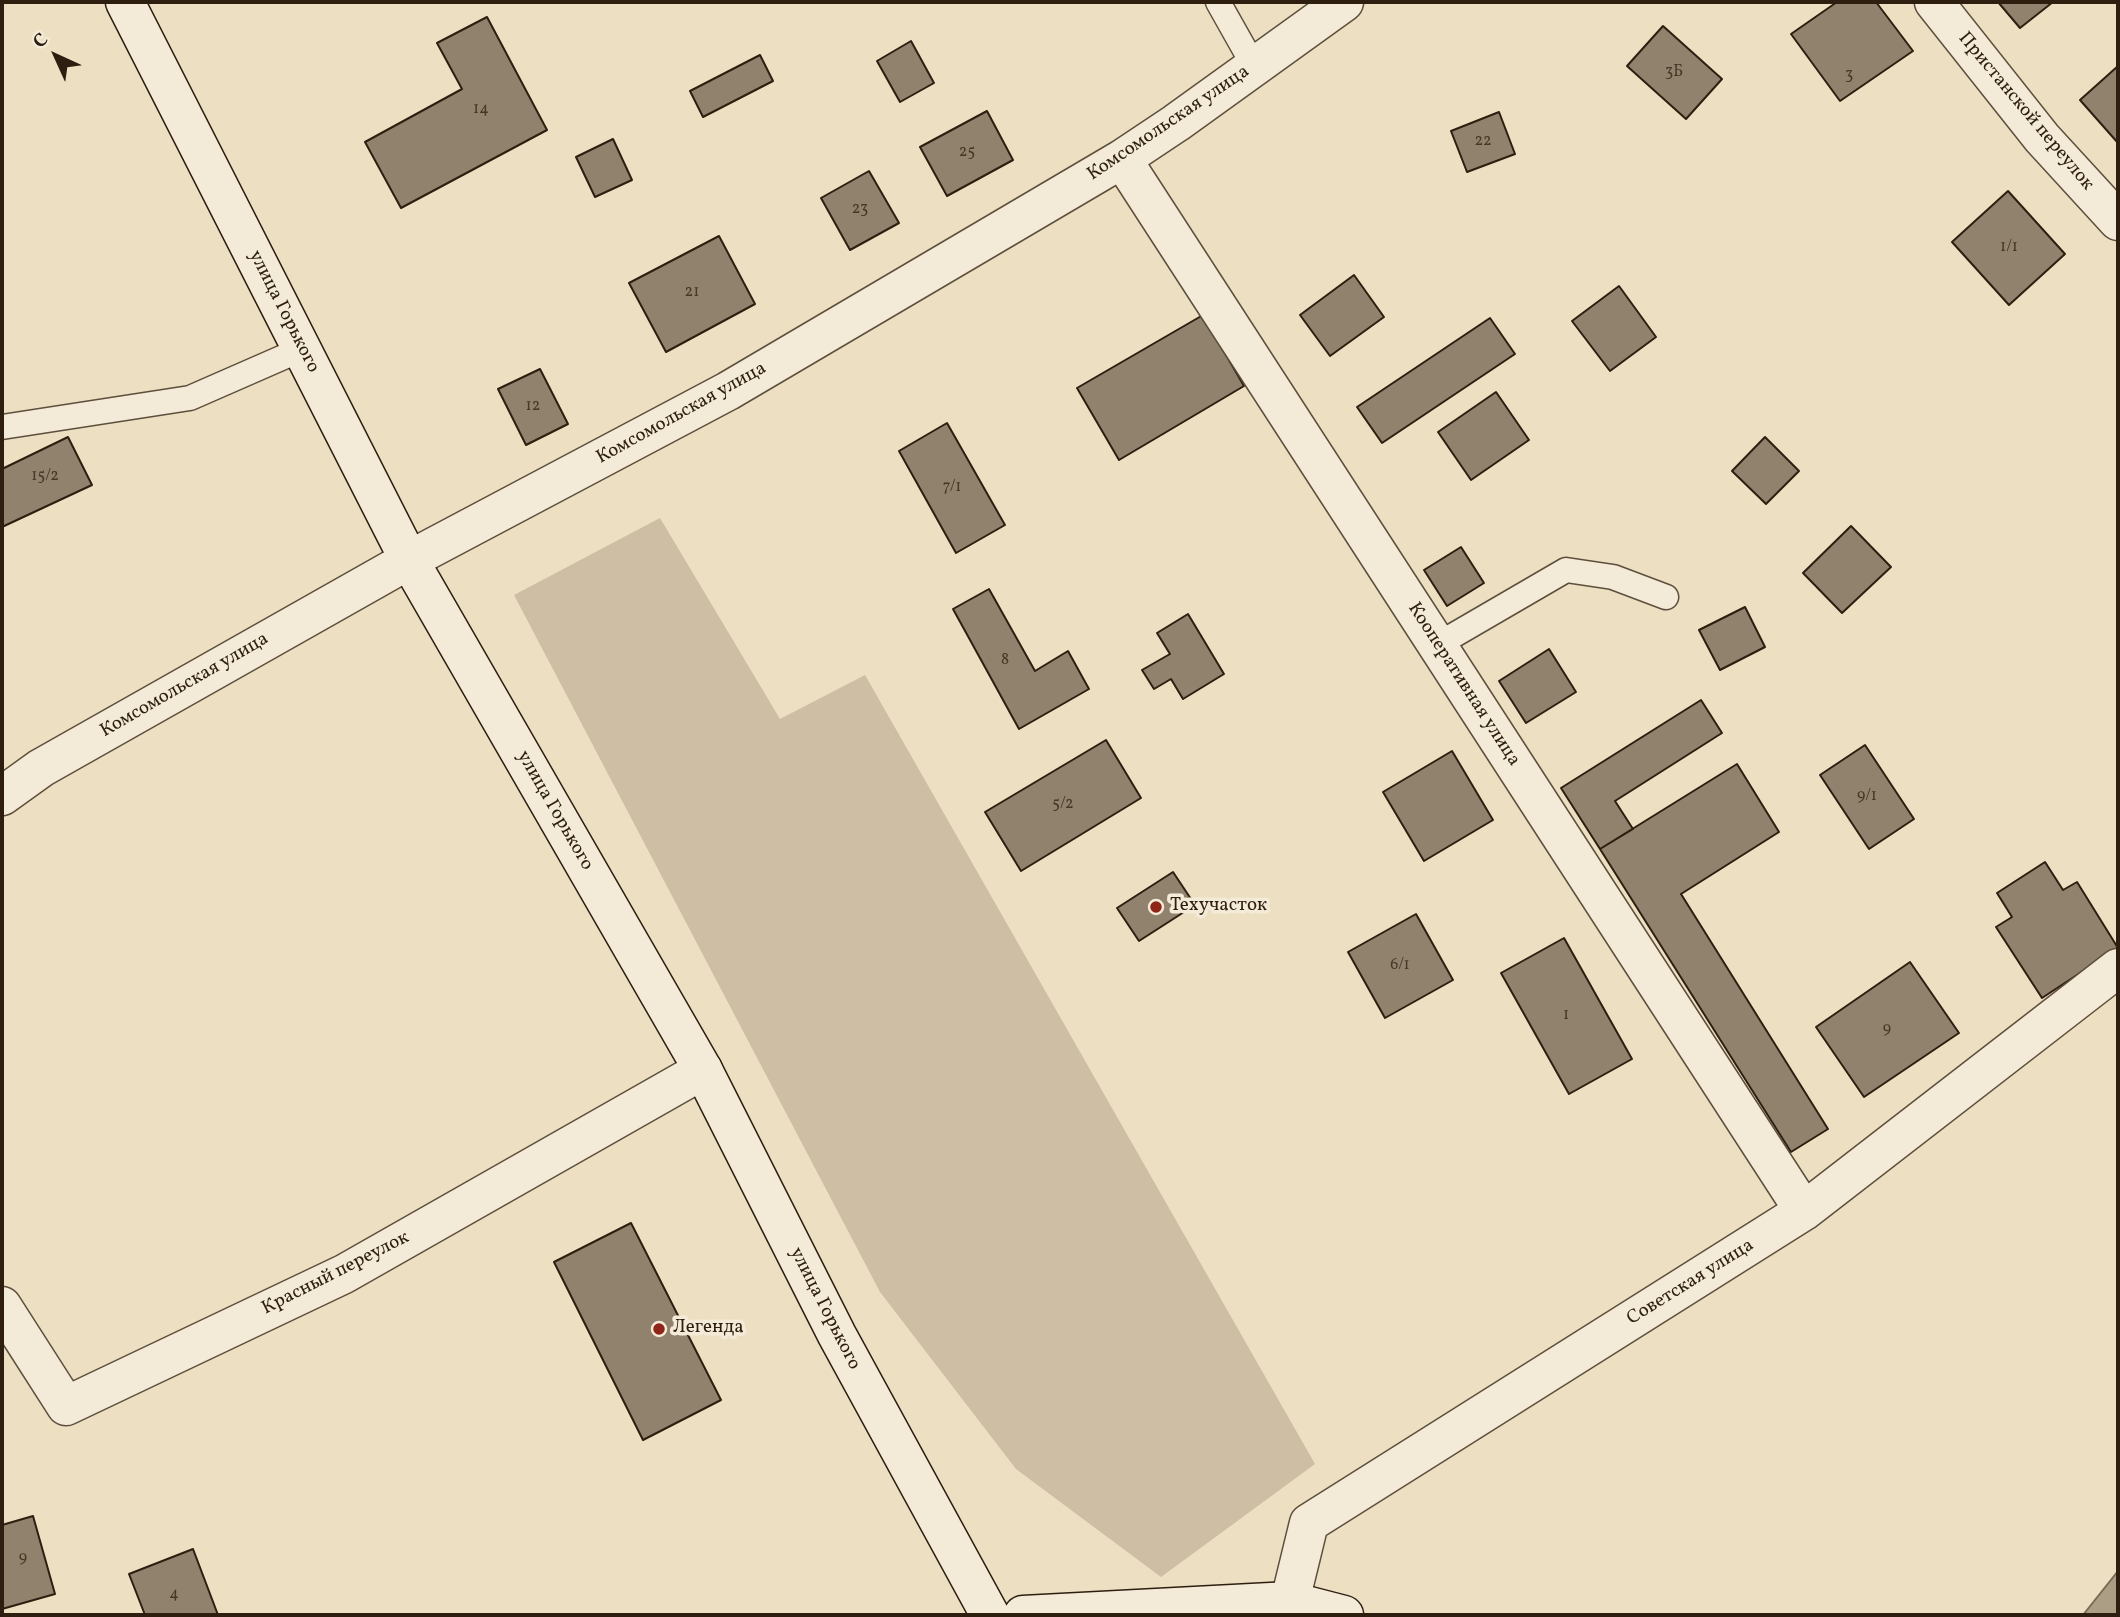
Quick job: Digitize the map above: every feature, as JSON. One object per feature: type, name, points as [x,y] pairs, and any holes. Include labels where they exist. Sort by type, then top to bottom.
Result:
[{"type":"street","name":"улица Горького","points":[[125,2],[409,560],[703,1070],[837,1335],[990,1615]]},
{"type":"street","name":"Комсомольская улица","points":[[2,796],[41,768],[409,560],[728,391],[1122,159],[1344,2]]},
{"type":"street","name":"Пристанской переулок","points":[[1934,2],[2042,138],[2118,221]]},
{"type":"street","name":"Кооперативная улица","points":[[1122,159],[1804,1211]]},
{"type":"street","name":"Советская улица","points":[[1284,1608],[1309,1524],[1804,1211],[2118,968]]},
{"type":"street","name":"Красный переулок","points":[[2,1306],[66,1406],[344,1274],[703,1070]]},
{"type":"street","points":[[1023,1615],[1284,1608],[1344,1615]]},
{"type":"lane","points":[[1218,2],[1254,66]]},
{"type":"lane","points":[[2,426],[190,398],[302,349]]},
{"type":"lane","points":[[1437,645],[1566,570],[1613,577],[1666,597]]},
{"type":"shaded area","points":[[660,518],[780,719],[865,675],[1315,1464],[1161,1577],[1016,1469],[880,1292],[514,595]]},
{"type":"shaded area","points":[[2118,1571],[2118,1615],[2083,1615]]},
{"type":"building","points":[[1837,2],[1876,2],[1913,51],[1840,101],[1791,34]]},
{"type":"building","points":[[1998,2],[2053,2],[2020,28]]},
{"type":"building","points":[[487,17],[547,130],[401,208],[365,142],[462,89],[437,43]]},
{"type":"building","points":[[1663,26],[1722,79],[1686,119],[1627,66]]},
{"type":"building","points":[[911,41],[934,83],[900,102],[877,61]]},
{"type":"building","points":[[760,55],[773,81],[703,117],[690,91]]},
{"type":"building","points":[[2118,66],[2118,143],[2080,100]]},
{"type":"building","points":[[987,111],[1013,160],[947,196],[920,147]]},
{"type":"building","points":[[1499,112],[1515,154],[1467,172],[1451,131]]},
{"type":"building","points":[[613,139],[632,180],[595,197],[576,157]]},
{"type":"building","points":[[869,171],[899,223],[850,250],[821,198]]},
{"type":"building","points":[[2008,191],[2065,254],[2009,305],[1952,242]]},
{"type":"building","points":[[719,236],[755,304],[666,352],[629,283]]},
{"type":"building","points":[[1354,275],[1384,317],[1330,356],[1300,315]]},
{"type":"building","points":[[1619,286],[1656,337],[1610,371],[1572,321]]},
{"type":"building","points":[[1203,315],[1244,386],[1119,460],[1077,388]]},
{"type":"building","points":[[1490,318],[1515,354],[1382,443],[1357,407]]},
{"type":"building","points":[[540,369],[568,424],[526,445],[498,389]]},
{"type":"building","points":[[1496,392],[1529,440],[1471,480],[1438,432]]},
{"type":"building","points":[[947,423],[1005,525],[956,553],[899,451]]},
{"type":"building","points":[[68,437],[92,485],[2,527],[2,469]]},
{"type":"building","points":[[1765,437],[1799,471],[1766,504],[1732,471]]},
{"type":"building","points":[[1851,526],[1891,567],[1842,613],[1803,573]]},
{"type":"building","points":[[1461,547],[1484,583],[1447,606],[1424,570]]},
{"type":"building","points":[[989,589],[1035,671],[1068,651],[1089,689],[1019,729],[953,609]]},
{"type":"building","points":[[1745,607],[1765,647],[1720,670],[1699,630]]},
{"type":"building","points":[[1188,614],[1224,674],[1183,699],[1171,679],[1154,689],[1142,670],[1170,654],[1157,633]]},
{"type":"building","points":[[1549,649],[1576,692],[1526,723],[1499,681]]},
{"type":"building","points":[[1701,700],[1722,733],[1615,801],[1633,829],[1600,849],[1561,788]]},
{"type":"building","points":[[1106,740],[1141,798],[1021,871],[985,812]]},
{"type":"building","points":[[1865,745],[1914,819],[1869,849],[1820,775]]},
{"type":"building","points":[[1452,751],[1493,820],[1424,861],[1383,792]]},
{"type":"building","points":[[1737,764],[1779,832],[1681,894],[1828,1129],[1791,1152],[1600,849]]},
{"type":"building","points":[[2045,862],[2063,890],[2077,882],[2118,948],[2042,998],[1996,927],[2012,917],[1997,893]]},
{"type":"building","name":"Техучасток","points":[[1173,872],[1195,905],[1139,941],[1117,908]]},
{"type":"building","points":[[1416,914],[1453,980],[1385,1018],[1348,952]]},
{"type":"building","points":[[1564,938],[1632,1059],[1569,1094],[1501,973]]},
{"type":"building","points":[[1910,962],[1959,1033],[1864,1097],[1816,1027]]},
{"type":"building","points":[[631,1223],[721,1400],[643,1440],[554,1262]]},
{"type":"building","points":[[33,1516],[55,1594],[2,1609],[2,1525]]},
{"type":"building","points":[[193,1549],[218,1615],[145,1615],[129,1574]]},
{"type":"place","name":"Техучасток","points":[[1156,907]]},
{"type":"place","name":"Легенда","points":[[659,1329]]}]
